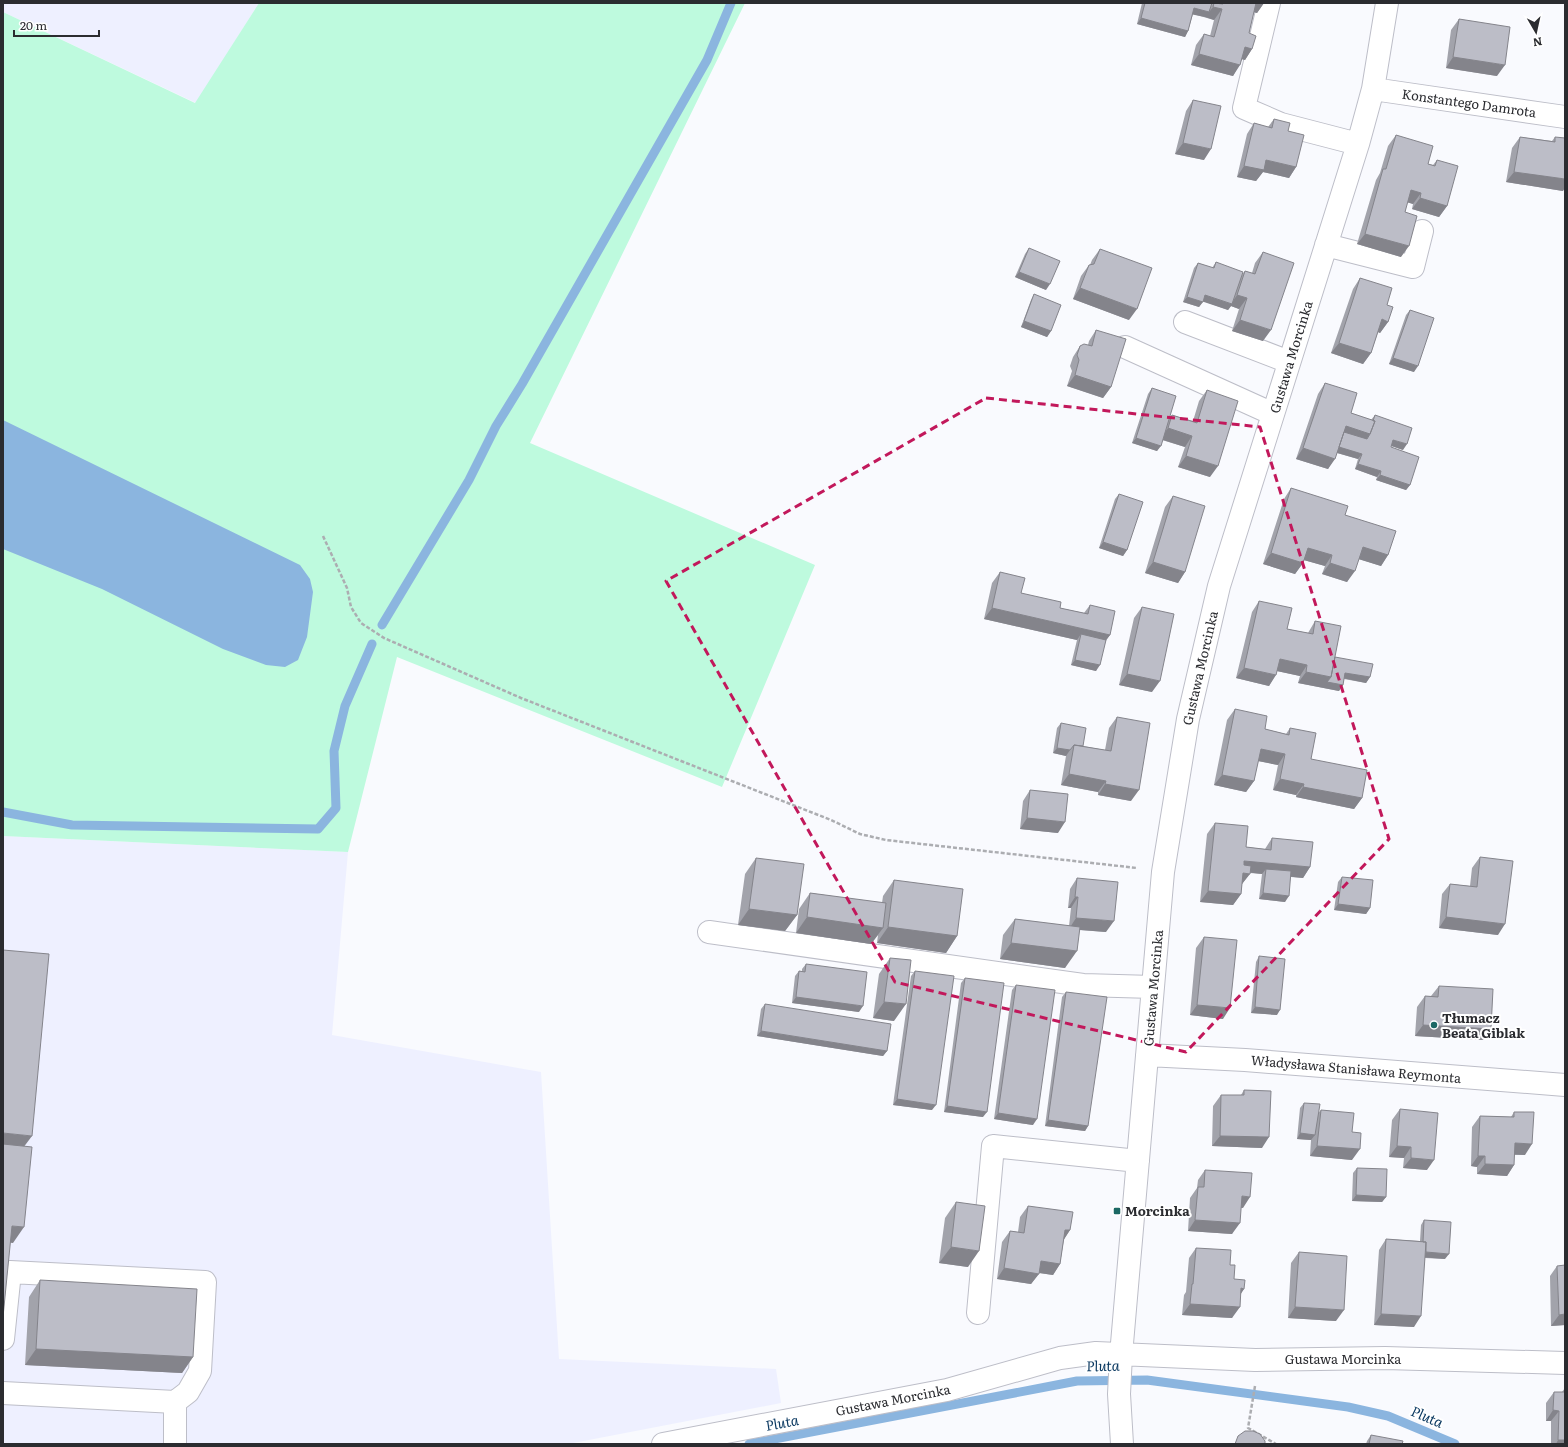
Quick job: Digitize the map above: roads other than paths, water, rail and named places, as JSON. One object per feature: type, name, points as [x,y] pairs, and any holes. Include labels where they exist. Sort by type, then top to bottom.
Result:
[{"type":"street","points":[[1269,3],[1244,108],[1281,124],[1358,144]]},
{"type":"street","name":"Gustawa Morcinka","points":[[1122,1444],[1119,1394],[1121,1361],[1146,1055],[1163,872],[1188,719],[1218,593],[1358,144],[1373,89],[1387,3]]},
{"type":"street","name":"Konstantego Damrota","points":[[1373,89],[1565,117]]},
{"type":"street","points":[[1326,245],[1413,267],[1422,231]]},
{"type":"street","points":[[1185,322],[1289,362]]},
{"type":"street","points":[[1125,347],[1273,414]]},
{"type":"street","points":[[709,932],[1083,985],[1153,987]]},
{"type":"street","name":"Władysława Stanisława Reymonta","points":[[1146,1055],[1245,1060],[1565,1085]]},
{"type":"street","points":[[978,1313],[993,1146],[1138,1161]]},
{"type":"street","points":[[3,1339],[10,1272],[206,1282],[200,1371],[188,1392],[175,1402],[3,1393]]},
{"type":"street","name":"Gustawa Morcinka","points":[[663,1444],[947,1390],[1060,1358],[1096,1353],[1121,1361],[1385,1358],[1565,1363]]},
{"type":"street","points":[[175,1402],[175,1444]]},
{"type":"water","points":[[3,420],[300,565],[310,579],[313,592],[307,637],[298,660],[285,667],[266,665],[223,649],[102,589],[3,549]]},
{"type":"waterway","points":[[382,625],[469,480],[496,426],[522,384],[707,60],[731,3]]},
{"type":"waterway","points":[[3,812],[72,825],[318,829],[336,808],[334,751],[345,706],[372,644]]},
{"type":"waterway","name":"Pluta","points":[[749,1444],[1077,1381],[1147,1380],[1348,1407],[1388,1416],[1455,1444]]},
{"type":"place","name":"Tłumacz Beata Giblak","points":[[1434,1025]]},
{"type":"place","name":"Morcinka","points":[[1117,1211]]}]
